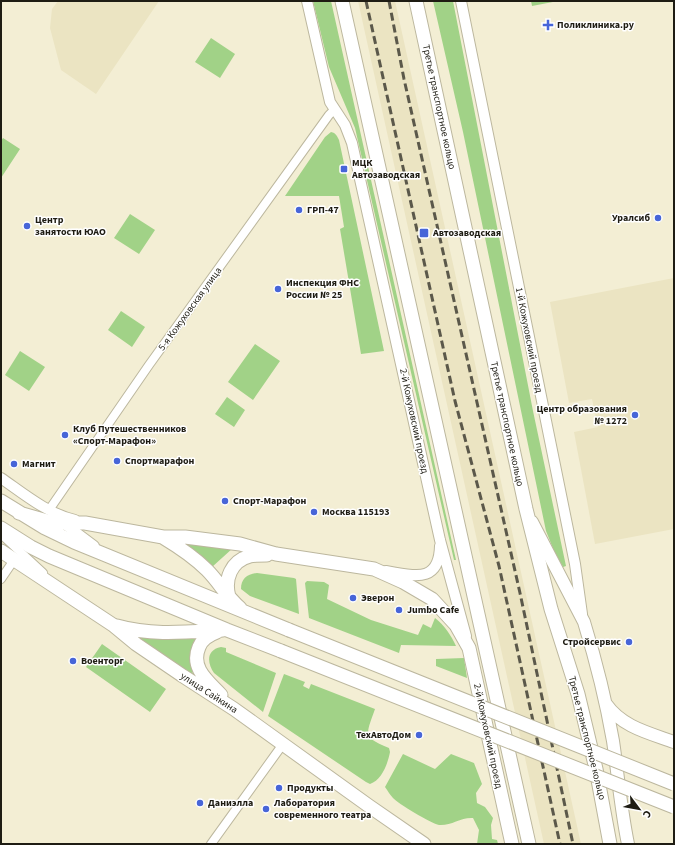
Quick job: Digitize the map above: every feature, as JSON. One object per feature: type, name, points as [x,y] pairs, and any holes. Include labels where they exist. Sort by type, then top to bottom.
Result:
[{"type":"main road","points":[[342,1],[529,844]]},
{"type":"main road","name":"Третье транспортное кольцо","points":[[416,1],[526,508],[551,609],[583,717],[596,769],[610,844]]},
{"type":"main road","points":[[1,501],[45,528],[74,542],[251,616],[674,784]]},
{"type":"main road","points":[[526,508],[584,622]]},
{"type":"main road","points":[[19,513],[47,521],[85,523],[163,537],[185,537],[240,544],[276,554],[374,569],[403,582],[432,599],[456,625],[470,648]]},
{"type":"main road","points":[[1,528],[49,556],[227,630],[674,807]]},
{"type":"main road","points":[[163,537],[180,547],[206,569],[239,608],[251,616]]},
{"type":"main road","points":[[1,552],[58,588]]},
{"type":"main road","points":[[230,598],[226,588],[227,580],[235,565],[251,556],[276,554]]},
{"type":"main road","name":"улица Сайкина","points":[[58,588],[113,625],[136,644],[234,709],[424,844]]},
{"type":"main road","name":"1-й Кожуховский проезд","points":[[584,622],[605,701],[629,841]]},
{"type":"main road","points":[[113,625],[148,633],[227,630]]},
{"type":"main road","points":[[227,630],[211,634],[205,638],[196,654],[196,664],[201,674],[234,709]]},
{"type":"main road","name":"2-й Кожуховский проезд","points":[[470,648],[512,844]]},
{"type":"main road","points":[[605,701],[612,712],[620,720],[633,727],[674,742]]},
{"type":"main road","points":[[612,741],[617,732],[624,727],[633,727]]},
{"type":"main road","points":[[506,844],[508,829]]},
{"type":"street","name":"2-й Кожуховский проезд","points":[[306,1],[330,102],[345,126],[352,143],[440,540],[470,648]]},
{"type":"street","name":"1-й Кожуховский проезд","points":[[461,1],[574,564],[584,622]]},
{"type":"street","name":"5-я Кожуховская улица","points":[[49,510],[149,365],[334,110]]},
{"type":"street","points":[[1,478],[49,510],[86,541],[110,557]]},
{"type":"street","points":[[49,510],[68,519],[85,523]]},
{"type":"street","name":"улица Сайкина","points":[[1,534],[58,588]]},
{"type":"street","points":[[374,569],[418,576],[426,575],[436,564],[440,554],[440,540]]},
{"type":"street","points":[[1,579],[14,560]]},
{"type":"street","points":[[211,844],[283,744]]},
{"type":"shaded area","points":[[58,1],[159,1],[96,94],[61,70],[50,28],[52,9]]},
{"type":"shaded area","points":[[358,1],[395,1],[581,844],[544,844]]},
{"type":"shaded area","name":"Центр образования № 1272","points":[[674,278],[674,529],[595,544],[574,432],[598,427],[592,399],[569,403],[550,302]]},
{"type":"green space","points":[[313,1],[331,1],[456,560],[454,560],[355,128],[329,67]]},
{"type":"green space","points":[[433,1],[453,1],[533,411],[566,566],[563,567],[554,551],[546,531],[463,132]]},
{"type":"green space","points":[[531,1],[558,1],[532,6]]},
{"type":"green space","points":[[211,38],[235,54],[220,78],[195,62]]},
{"type":"green space","points":[[331,132],[337,136],[339,140],[384,351],[361,354],[340,229],[344,227],[339,196],[285,196],[325,137]]},
{"type":"green space","points":[[3,138],[20,149],[1,178],[1,141]]},
{"type":"green space","points":[[130,214],[155,230],[139,254],[114,238]]},
{"type":"green space","points":[[121,311],[145,327],[132,347],[108,330]]},
{"type":"green space","points":[[255,344],[280,361],[253,400],[228,382]]},
{"type":"green space","points":[[20,351],[45,367],[29,391],[5,375]]},
{"type":"green space","points":[[227,397],[245,410],[234,427],[215,414]]},
{"type":"green space","points":[[182,541],[233,548],[212,567]]},
{"type":"green space","points":[[257,573],[296,579],[299,614],[250,596],[241,589],[242,582],[245,578]]},
{"type":"green space","points":[[307,581],[324,582],[329,585],[327,599],[371,620],[418,635],[423,624],[431,628],[435,618],[447,630],[456,646],[401,645],[399,653],[309,618],[305,583]]},
{"type":"green space","points":[[134,636],[196,637],[190,656],[193,675]]},
{"type":"green space","points":[[102,644],[166,689],[150,712],[86,667]]},
{"type":"green space","points":[[221,647],[226,648],[226,652],[276,673],[263,712],[214,673],[210,665],[209,657],[213,651]]},
{"type":"green space","points":[[464,658],[467,678],[436,666],[436,659]]},
{"type":"green space","points":[[284,674],[305,682],[303,686],[309,689],[311,684],[375,709],[368,734],[374,741],[389,748],[390,752],[386,766],[378,779],[370,784],[366,782],[268,716]]},
{"type":"green space","points":[[403,754],[435,769],[451,754],[474,763],[482,784],[476,793],[477,803],[485,807],[493,818],[491,825],[492,839],[497,840],[498,844],[477,844],[479,830],[473,818],[443,825],[435,824],[393,798],[385,787]]},
{"type":"railway","points":[[366,1],[455,401],[499,566],[560,844]]},
{"type":"railway","points":[[389,1],[404,79],[520,593],[573,844]]},
{"type":"place","name":"Поликлиника.ру","points":[[548,25]]},
{"type":"place","name":"МЦК Автозаводская","points":[[344,169]]},
{"type":"place","name":"ГРП-47","points":[[299,210]]},
{"type":"place","name":"Уралсиб","points":[[658,218]]},
{"type":"place","name":"Центр занятости ЮАО","points":[[27,226]]},
{"type":"place","name":"Автозаводская","points":[[424,233]]},
{"type":"place","name":"Инспекция ФНС России № 25","points":[[278,289]]},
{"type":"place","name":"Центр образования № 1272","points":[[635,415]]},
{"type":"place","name":"Клуб Путешественников «Спорт-Марафон»","points":[[65,435]]},
{"type":"place","name":"Спортмарафон","points":[[117,461]]},
{"type":"place","name":"Магнит","points":[[14,464]]},
{"type":"place","name":"Спорт-Марафон","points":[[225,501]]},
{"type":"place","name":"Москва 115193","points":[[314,512]]},
{"type":"place","name":"Эверон","points":[[353,598]]},
{"type":"place","name":"Jumbo Cafe","points":[[399,610]]},
{"type":"place","name":"Стройсервис","points":[[629,642]]},
{"type":"place","name":"Военторг","points":[[73,661]]},
{"type":"place","name":"ТехАвтоДом","points":[[419,735]]},
{"type":"place","name":"Продукты","points":[[279,788]]},
{"type":"place","name":"Даниэлла","points":[[200,803]]},
{"type":"place","name":"Лаборатория современного театра","points":[[266,809]]}]
